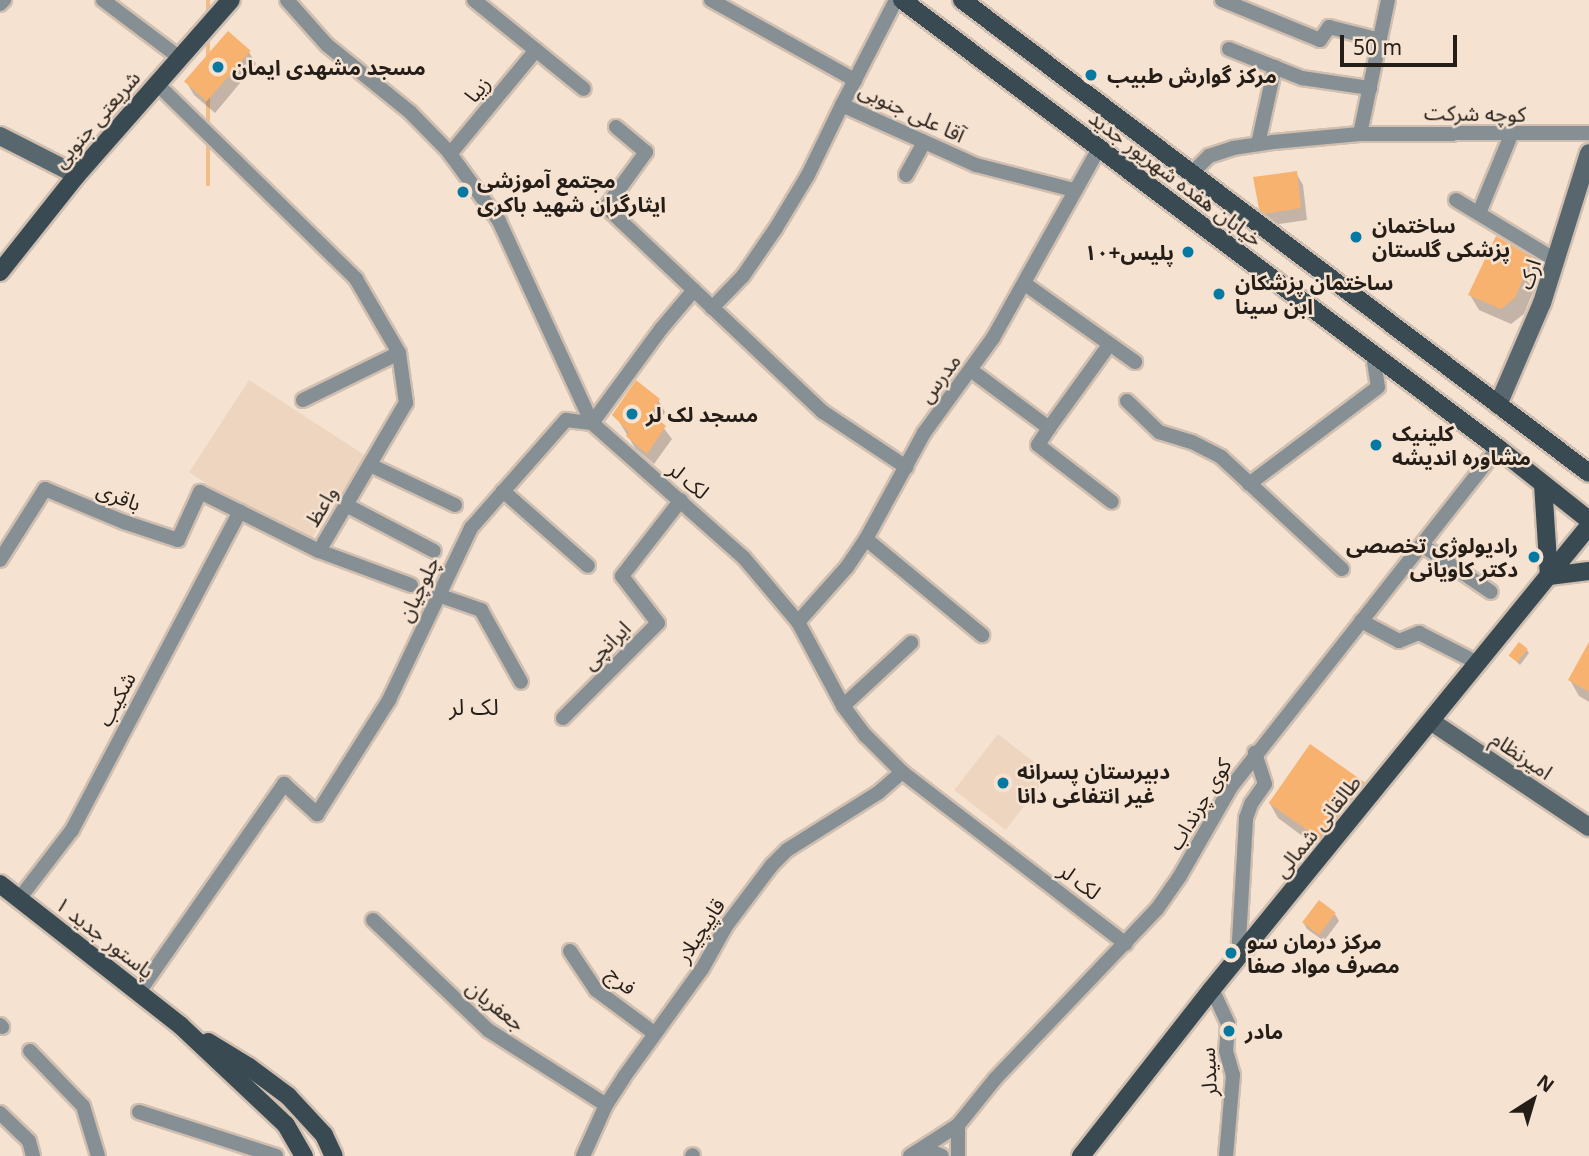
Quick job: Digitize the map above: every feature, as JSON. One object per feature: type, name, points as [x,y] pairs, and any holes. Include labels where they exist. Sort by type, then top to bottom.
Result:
[{"type":"main road","name":"شریعتی جنوبی","points":[[0,272],[77,175],[231,0]]},
{"type":"main road","name":"خیابان هفده شهریور جدید","points":[[902,0],[1498,448],[1589,520]]},
{"type":"main road","name":"خیابان هفده شهریور جدید","points":[[962,0],[1589,472]]},
{"type":"main road","points":[[0,135],[77,175]]},
{"type":"main road","name":"ارک","points":[[1498,405],[1529,341],[1557,261],[1589,153]]},
{"type":"main road","points":[[1571,459],[1589,454]]},
{"type":"main road","points":[[1544,484],[1549,576],[1589,571]]},
{"type":"main road","name":"طالقانی شمالی","points":[[1081,1156],[1212,989],[1589,526]]},
{"type":"main road","name":"امیرنظام","points":[[1432,722],[1588,827]]},
{"type":"main road","name":"پاستور جدید ۱","points":[[0,884],[181,1026],[286,1125],[304,1156]]},
{"type":"main road","name":"پاستور جدید ۱","points":[[181,1026],[249,1067],[288,1096],[324,1135],[334,1156]]},
{"type":"street","points":[[0,4],[4,0]]},
{"type":"street","points":[[103,0],[180,58]]},
{"type":"street","name":"لک لر","points":[[287,0],[327,45],[410,112],[450,154],[499,221],[592,423],[681,499],[744,558],[798,622],[844,706],[866,736],[902,772],[1126,944]]},
{"type":"street","points":[[474,0],[584,89]]},
{"type":"street","points":[[711,0],[855,80]]},
{"type":"street","name":"آقا علی جنوبی","points":[[897,0],[842,105],[976,165],[1074,190]]},
{"type":"street","points":[[1222,0],[1320,40],[1329,27],[1380,40]]},
{"type":"street","points":[[1360,134],[1388,0]]},
{"type":"street","points":[[1229,49],[1302,78],[1370,88]]},
{"type":"street","name":"زیبا","points":[[450,154],[536,50]]},
{"type":"street","points":[[1258,144],[1275,67]]},
{"type":"street","name":"واعظ","points":[[157,84],[356,279],[399,353],[406,403],[319,551],[200,492],[178,540]]},
{"type":"street","points":[[712,308],[743,276],[775,228],[808,175],[842,105]]},
{"type":"street","points":[[616,127],[646,152],[606,207],[823,412],[906,467]]},
{"type":"street","name":"کوچه شرکت","points":[[1193,172],[1209,156],[1258,144],[1360,134],[1589,133]]},
{"type":"street","points":[[1479,213],[1511,135]]},
{"type":"street","points":[[906,175],[924,143]]},
{"type":"street","name":"مدرس","points":[[798,622],[847,567],[866,539],[924,433],[972,371],[1025,284],[1099,148]]},
{"type":"street","points":[[1456,200],[1557,261]]},
{"type":"street","points":[[1025,284],[1135,362]]},
{"type":"street","points":[[592,423],[661,329],[694,290]]},
{"type":"street","points":[[1109,345],[1038,445],[1112,502]]},
{"type":"street","points":[[303,400],[399,353]]},
{"type":"street","points":[[1249,484],[1377,387],[1373,355]]},
{"type":"street","points":[[972,371],[1049,428]]},
{"type":"street","points":[[1128,401],[1159,432],[1192,442],[1221,457],[1342,569]]},
{"type":"street","name":"چلوچیان","points":[[139,992],[284,784],[317,814],[389,701],[471,528],[566,420],[592,423]]},
{"type":"street","name":"کوی چرنداب","points":[[910,1156],[925,1149],[958,1125],[995,1079],[1126,944],[1180,876],[1231,787],[1255,753],[1498,448]]},
{"type":"street","points":[[370,465],[454,505]]},
{"type":"street","name":"باقری","points":[[0,559],[45,489],[124,522],[178,540]]},
{"type":"street","points":[[503,491],[588,566]]},
{"type":"street","name":"ایرانچی","points":[[563,718],[658,623],[622,576],[681,499]]},
{"type":"street","points":[[346,506],[434,551]]},
{"type":"street","name":"شکیب","points":[[19,898],[72,830],[240,512]]},
{"type":"street","points":[[866,539],[982,635]]},
{"type":"street","points":[[1422,545],[1491,592]]},
{"type":"street","points":[[319,551],[411,585]]},
{"type":"street","points":[[438,596],[481,610],[521,682]]},
{"type":"street","points":[[1361,621],[1399,641],[1419,633],[1478,663]]},
{"type":"street","points":[[844,706],[911,643]]},
{"type":"street","points":[[1238,958],[1246,818],[1251,804],[1265,784],[1255,753]]},
{"type":"street","name":"قاپیچیلار","points":[[583,1156],[606,1105],[654,1033],[702,969],[726,926],[772,865],[787,850],[878,793],[902,772]]},
{"type":"street","name":"جعفریان","points":[[373,920],[488,1030],[606,1105]]},
{"type":"street","name":"فرج","points":[[570,951],[596,990],[654,1033]]},
{"type":"street","name":"سیدلر","points":[[1212,989],[1228,1024],[1226,1051],[1233,1075],[1226,1156]]},
{"type":"street","points":[[30,1051],[83,1106],[98,1156]]},
{"type":"street","points":[[139,1112],[276,1156]]},
{"type":"street","points":[[0,1113],[29,1140],[33,1156]]},
{"type":"street","points":[[958,1125],[958,1156]]},
{"type":"street","points":[[925,1149],[942,1156]]},
{"type":"shaded area","points":[[206,0],[210,0],[210,186],[206,186]]},
{"type":"shaded area","points":[[249,380],[366,456],[306,548],[189,472]]},
{"type":"shaded area","name":"دبیرستان پسرانه غیر انتفاعی دانا","points":[[998,734],[1049,774],[1006,830],[954,790]]},
{"type":"building","name":"مسجد مشهدی ایمان","points":[[228,31],[251,51],[207,101],[184,82]]},
{"type":"building","points":[[1297,171],[1301,208],[1264,214],[1259,209],[1253,177]]},
{"type":"building","points":[[1496,236],[1532,257],[1515,298],[1501,309],[1468,295]]},
{"type":"building","name":"مسجد لک لر","points":[[636,380],[660,399],[651,413],[666,426],[647,454],[626,436],[629,432],[612,415]]},
{"type":"building","points":[[1519,642],[1528,649],[1517,662],[1509,655]]},
{"type":"building","points":[[1589,642],[1589,692],[1568,680]]},
{"type":"building","points":[[1310,744],[1365,782],[1324,841],[1269,803]]},
{"type":"building","points":[[1319,900],[1336,913],[1319,935],[1302,922]]},
{"type":"place","name":"مسجد مشهدی ایمان","points":[[218,67]]},
{"type":"place","name":"مرکز گوارش طبیب","points":[[1091,75]]},
{"type":"place","name":"مجتمع آموزشی ایثارگران شهید باکری","points":[[463,192]]},
{"type":"place","name":"ساختمان پزشکی گلستان","points":[[1356,237]]},
{"type":"place","name":"پلیس+۱۰","points":[[1188,252]]},
{"type":"place","name":"ساختمان پزشکان ابن سینا","points":[[1219,294]]},
{"type":"place","name":"مسجد لک لر","points":[[632,414]]},
{"type":"place","name":"کلینیک مشاوره اندیشه","points":[[1376,445]]},
{"type":"place","name":"رادیولوژی تخصصی دکتر کاویانی","points":[[1534,557]]},
{"type":"place","name":"دبیرستان پسرانه غیر انتفاعی دانا","points":[[1003,783]]},
{"type":"place","name":"مرکز درمان سو مصرف مواد صفا","points":[[1231,953]]},
{"type":"place","name":"مادر","points":[[1229,1031]]},
{"type":"district","name":"لک لر","points":[[474,706]]}]
